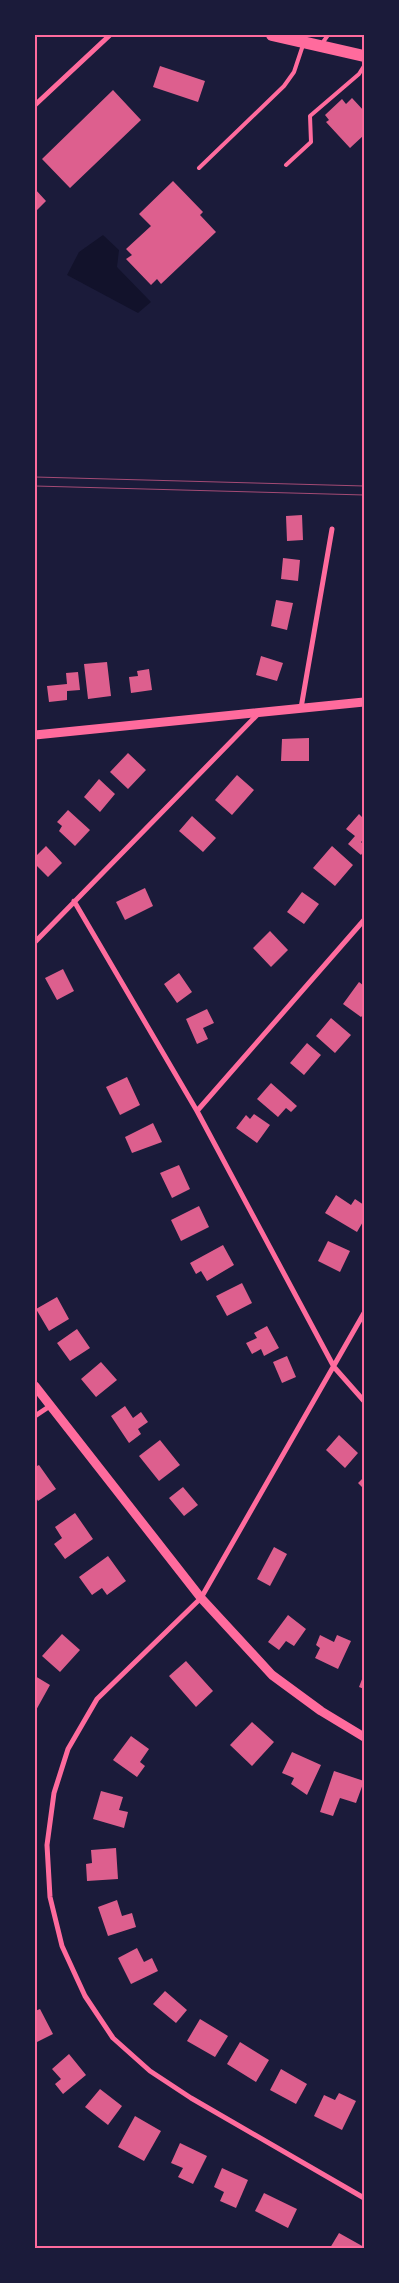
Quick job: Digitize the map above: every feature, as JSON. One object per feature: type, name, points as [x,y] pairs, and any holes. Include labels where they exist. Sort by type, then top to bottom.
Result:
[{"type":"main road","points":[[272,35],[364,56]]},
{"type":"street","points":[[35,105],[110,35]]},
{"type":"street","points":[[301,708],[332,529]]},
{"type":"street","points":[[35,735],[364,702]]},
{"type":"street","points":[[35,942],[260,712]]},
{"type":"street","points":[[74,902],[197,1111],[334,1367],[364,1401]]},
{"type":"street","points":[[197,1111],[364,920]]},
{"type":"street","points":[[364,1313],[201,1598],[97,1699],[68,1748],[54,1793],[47,1845],[50,1897],[62,1946],[85,1996],[113,2038],[150,2071],[191,2098],[364,2198]]},
{"type":"street","points":[[35,1386],[201,1598],[272,1675],[321,1711],[364,1737]]},
{"type":"street","points":[[35,1416],[50,1406]]},
{"type":"lane","points":[[320,47],[328,35]]},
{"type":"lane","points":[[199,168],[284,86],[294,72],[304,43]]},
{"type":"lane","points":[[286,165],[311,142],[310,116],[359,74],[364,66]]},
{"type":"shaded area","points":[[103,235],[119,250],[117,267],[151,302],[138,313],[67,275],[79,252]]},
{"type":"building","points":[[160,66],[205,81],[198,102],[153,87]]},
{"type":"building","points":[[113,90],[141,120],[70,188],[42,159]]},
{"type":"building","points":[[352,98],[364,111],[364,135],[350,148],[326,122],[329,120],[325,115],[342,99],[346,104]]},
{"type":"building","points":[[173,181],[203,212],[200,215],[216,232],[161,284],[157,279],[151,285],[126,259],[132,255],[126,249],[151,226],[139,214]]},
{"type":"building","points":[[35,189],[46,201],[35,212]]},
{"type":"building","points":[[302,515],[303,540],[287,541],[286,516]]},
{"type":"building","points":[[283,558],[300,560],[298,581],[281,579]]},
{"type":"building","points":[[276,600],[293,603],[287,630],[271,626]]},
{"type":"building","points":[[261,656],[283,663],[277,681],[256,675]]},
{"type":"building","points":[[107,662],[111,696],[88,699],[84,664]]},
{"type":"building","points":[[149,669],[152,690],[131,693],[129,677],[138,676],[137,671]]},
{"type":"building","points":[[78,672],[80,690],[67,691],[67,700],[49,702],[47,686],[67,684],[66,673]]},
{"type":"building","points":[[309,738],[309,761],[281,761],[282,739]]},
{"type":"building","points":[[128,753],[146,770],[128,789],[110,772]]},
{"type":"building","points":[[237,775],[254,790],[232,815],[215,800]]},
{"type":"building","points":[[99,779],[115,794],[100,812],[84,797]]},
{"type":"building","points":[[68,810],[90,830],[75,846],[59,831],[62,826],[57,822]]},
{"type":"building","points":[[359,814],[364,819],[364,839],[361,842],[364,845],[364,851],[361,855],[348,844],[355,836],[346,829]]},
{"type":"building","points":[[192,816],[216,838],[203,852],[179,831]]},
{"type":"building","points":[[46,846],[62,863],[48,877],[35,864],[35,857]]},
{"type":"building","points":[[332,846],[353,865],[335,886],[313,868]]},
{"type":"building","points":[[145,888],[153,906],[125,920],[116,902]]},
{"type":"building","points":[[302,892],[319,904],[304,924],[287,912]]},
{"type":"building","points":[[270,931],[288,950],[271,967],[253,948]]},
{"type":"building","points":[[63,969],[74,991],[57,1000],[45,978]]},
{"type":"building","points":[[179,973],[192,992],[177,1003],[164,984]]},
{"type":"building","points":[[359,982],[364,986],[364,1014],[361,1017],[343,1004]]},
{"type":"building","points":[[207,1009],[214,1023],[203,1028],[208,1039],[197,1044],[186,1019]]},
{"type":"building","points":[[331,1018],[351,1035],[335,1053],[316,1036]]},
{"type":"building","points":[[307,1043],[321,1055],[304,1075],[290,1063]]},
{"type":"building","points":[[127,1077],[140,1105],[120,1115],[106,1087]]},
{"type":"building","points":[[271,1083],[297,1106],[291,1112],[286,1108],[278,1117],[257,1099]]},
{"type":"building","points":[[254,1114],[270,1125],[257,1143],[236,1128],[246,1115],[250,1119]]},
{"type":"building","points":[[153,1123],[162,1142],[132,1153],[125,1137]]},
{"type":"building","points":[[179,1165],[190,1189],[172,1198],[160,1173]]},
{"type":"building","points":[[336,1195],[351,1205],[355,1199],[364,1205],[364,1220],[357,1232],[325,1213]]},
{"type":"building","points":[[199,1206],[209,1227],[181,1241],[171,1220]]},
{"type":"building","points":[[328,1241],[350,1251],[340,1272],[318,1261]]},
{"type":"building","points":[[223,1245],[234,1265],[207,1281],[201,1271],[196,1274],[190,1263]]},
{"type":"building","points":[[242,1283],[252,1303],[227,1316],[216,1296]]},
{"type":"building","points":[[57,1297],[69,1319],[49,1331],[36,1309]]},
{"type":"building","points":[[267,1326],[279,1348],[264,1356],[261,1349],[252,1354],[246,1343],[257,1338],[254,1333]]},
{"type":"building","points":[[77,1329],[90,1348],[70,1361],[57,1343]]},
{"type":"building","points":[[287,1356],[296,1377],[282,1383],[273,1362]]},
{"type":"building","points":[[101,1362],[117,1380],[96,1397],[81,1379]]},
{"type":"building","points":[[125,1406],[133,1418],[141,1412],[148,1422],[138,1429],[141,1434],[129,1443],[111,1416]]},
{"type":"building","points":[[339,1435],[358,1453],[345,1468],[326,1450]]},
{"type":"building","points":[[160,1440],[180,1465],[159,1481],[139,1456]]},
{"type":"building","points":[[39,1465],[56,1489],[38,1501],[35,1496],[35,1467]]},
{"type":"building","points":[[364,1477],[364,1489],[358,1483]]},
{"type":"building","points":[[183,1487],[198,1505],[184,1516],[169,1498]]},
{"type":"building","points":[[75,1513],[93,1539],[65,1559],[54,1544],[62,1538],[55,1527]]},
{"type":"building","points":[[274,1547],[287,1554],[270,1586],[257,1579]]},
{"type":"building","points":[[108,1556],[126,1581],[107,1595],[102,1588],[92,1595],[79,1577]]},
{"type":"building","points":[[288,1615],[306,1629],[294,1646],[286,1641],[279,1650],[268,1642]]},
{"type":"building","points":[[62,1634],[80,1650],[60,1672],[42,1656]]},
{"type":"building","points":[[320,1635],[334,1642],[337,1635],[351,1641],[338,1669],[315,1658],[320,1648],[316,1645]]},
{"type":"building","points":[[186,1661],[213,1691],[196,1707],[169,1676]]},
{"type":"building","points":[[364,1674],[364,1689],[359,1687]]},
{"type":"building","points":[[35,1676],[50,1685],[35,1712]]},
{"type":"building","points":[[252,1722],[274,1742],[252,1766],[230,1745]]},
{"type":"building","points":[[131,1736],[149,1749],[140,1762],[145,1766],[137,1777],[113,1760]]},
{"type":"building","points":[[292,1752],[321,1765],[307,1795],[291,1784],[294,1778],[282,1773]]},
{"type":"building","points":[[334,1771],[364,1781],[356,1803],[340,1798],[333,1816],[320,1812]]},
{"type":"building","points":[[101,1791],[123,1797],[119,1810],[128,1812],[124,1828],[93,1819]]},
{"type":"building","points":[[116,1848],[118,1879],[87,1881],[86,1864],[92,1863],[91,1850]]},
{"type":"building","points":[[117,1900],[122,1916],[132,1913],[136,1927],[108,1936],[98,1907]]},
{"type":"building","points":[[137,1948],[144,1962],[152,1958],[158,1971],[131,1984],[118,1958]]},
{"type":"building","points":[[165,1991],[187,2010],[176,2023],[153,2004]]},
{"type":"building","points":[[40,2009],[53,2034],[35,2043],[35,2011]]},
{"type":"building","points":[[200,2019],[228,2036],[215,2057],[187,2041]]},
{"type":"building","points":[[240,2042],[269,2060],[256,2082],[227,2064]]},
{"type":"building","points":[[69,2054],[86,2075],[63,2094],[55,2084],[61,2079],[52,2069]]},
{"type":"building","points":[[281,2069],[307,2084],[296,2104],[270,2090]]},
{"type":"building","points":[[100,2089],[122,2106],[108,2125],[85,2107]]},
{"type":"building","points":[[339,2093],[356,2101],[342,2130],[314,2116],[324,2095],[335,2100]]},
{"type":"building","points":[[135,2116],[161,2131],[144,2161],[118,2147]]},
{"type":"building","points":[[180,2143],[207,2156],[193,2184],[178,2177],[183,2168],[171,2163]]},
{"type":"building","points":[[222,2168],[248,2180],[236,2208],[220,2201],[224,2192],[214,2187]]},
{"type":"building","points":[[264,2193],[297,2209],[288,2228],[255,2211]]},
{"type":"building","points":[[339,2233],[364,2247],[364,2248],[330,2248]]},
{"type":"tram line","points":[[35,477],[364,486]]},
{"type":"tram line","points":[[35,486],[364,495]]}]
